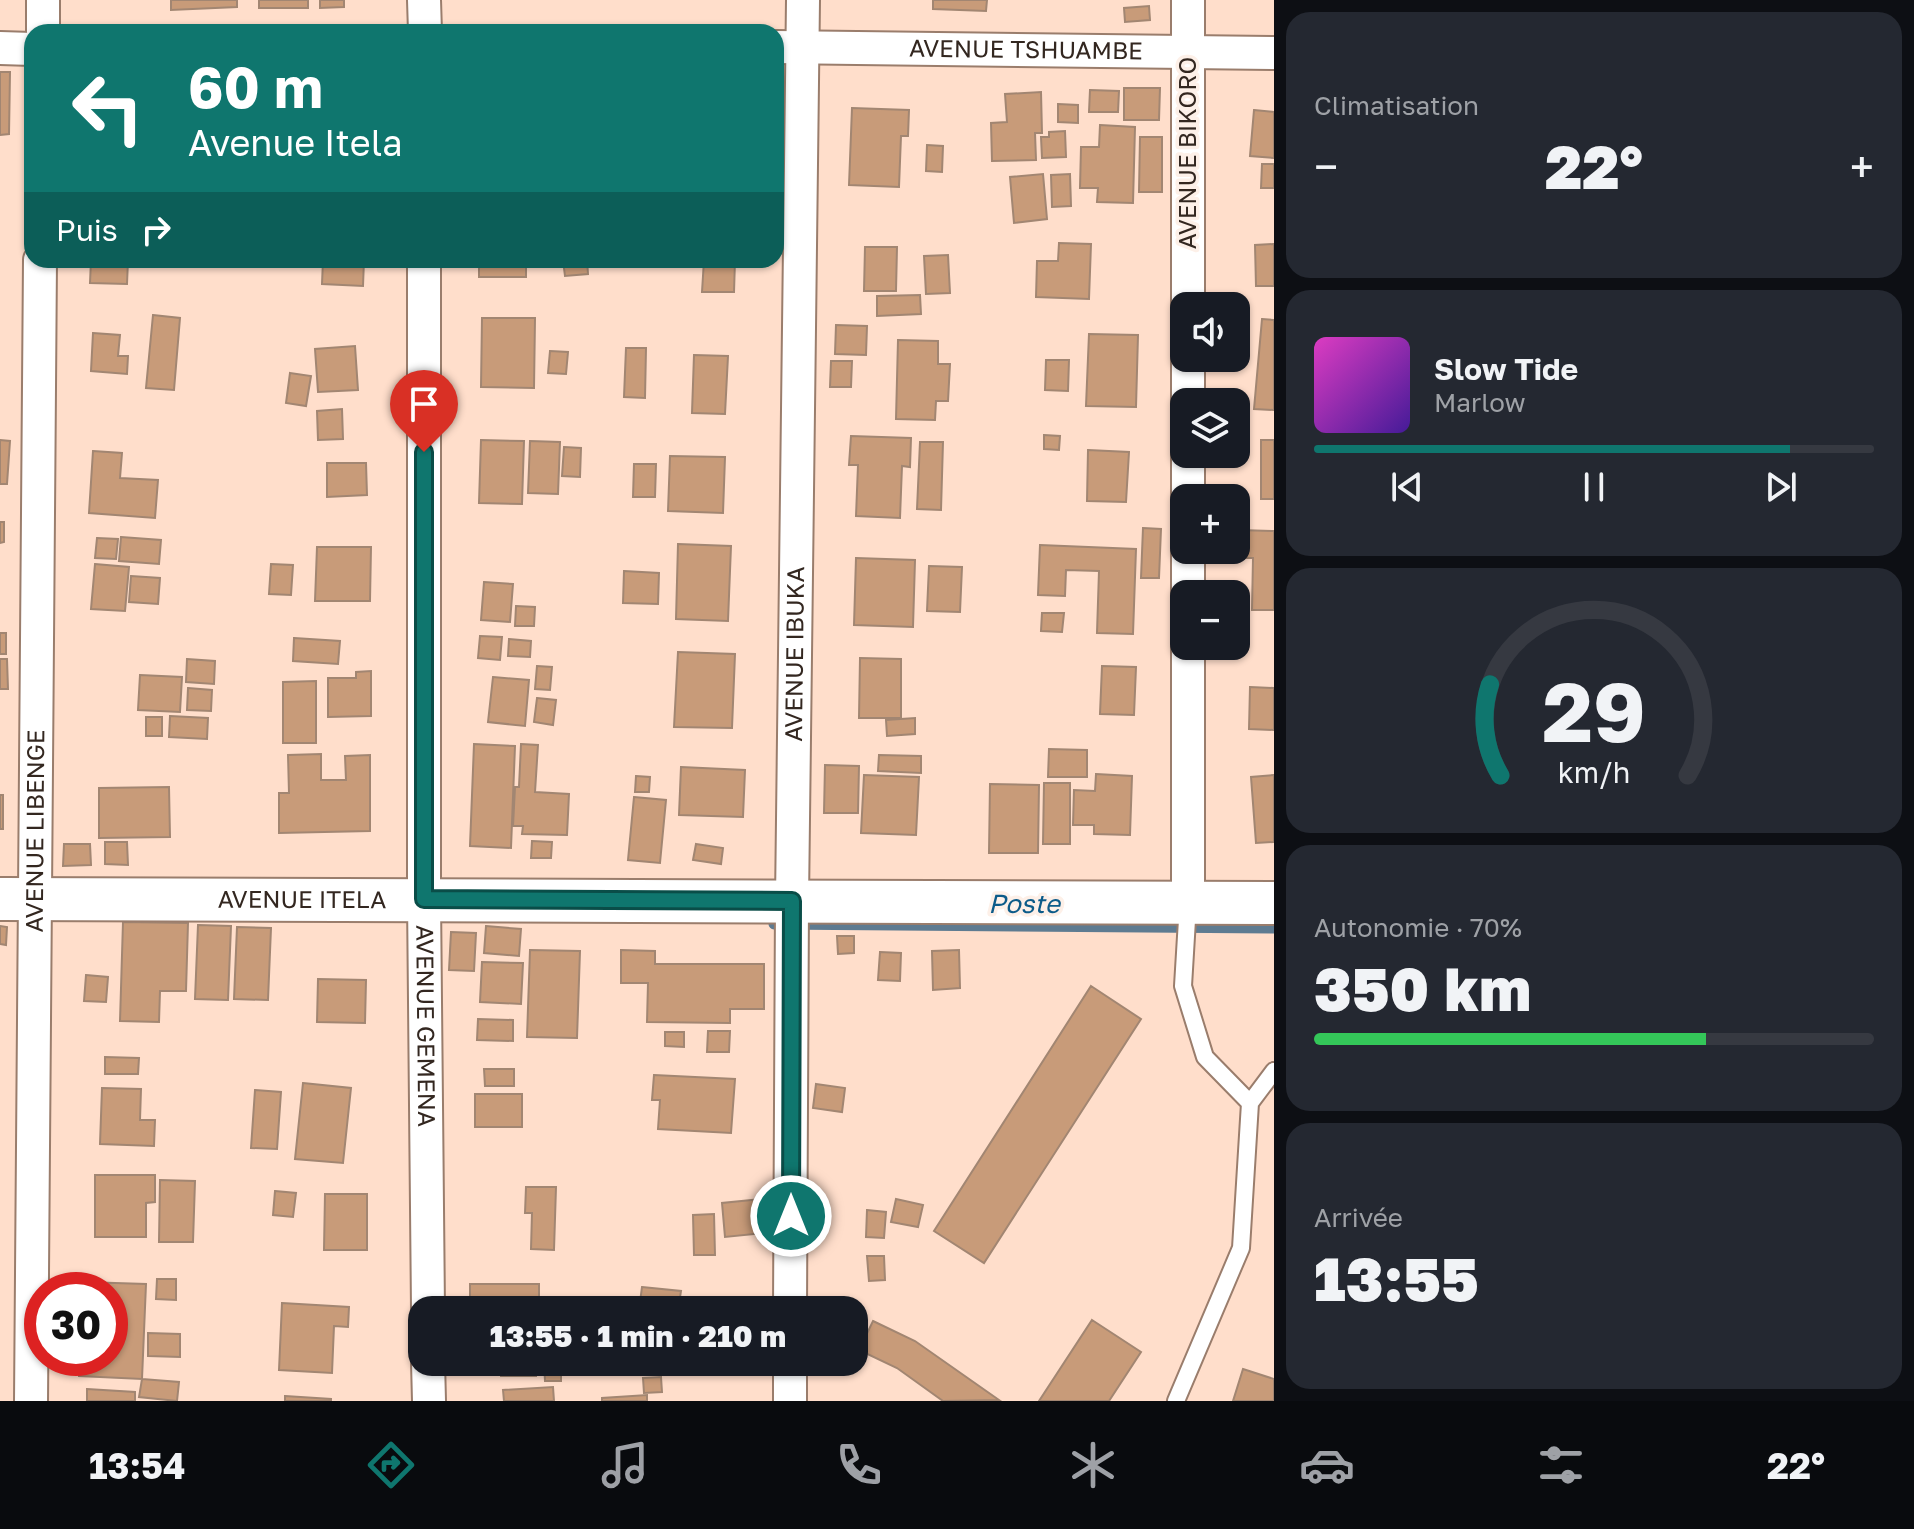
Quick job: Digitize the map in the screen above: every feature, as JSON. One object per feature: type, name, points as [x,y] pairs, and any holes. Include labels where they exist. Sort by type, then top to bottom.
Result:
[{"type":"street","points":[[43,0],[43,24]]},
{"type":"street","points":[[424,0],[425,24]]},
{"type":"street","name":"AVENUE IBUKA","points":[[790,1296],[790,47],[803,0]]},
{"type":"street","name":"AVENUE BIKORO","points":[[1188,0],[1188,292]]},
{"type":"street","name":"AVENUE TSHUAMBE","points":[[790,47],[1274,53]]},
{"type":"street","points":[[0,48],[24,49]]},
{"type":"street","name":"AVENUE LIBENGE","points":[[31,1401],[17,899],[40,268]]},
{"type":"street","name":"AVENUE GEMENA","points":[[424,268],[428,1296]]},
{"type":"street","points":[[1188,660],[1188,903]]},
{"type":"street","name":"AVENUE ITELA","points":[[17,899],[1274,903]]},
{"type":"street","points":[[428,1376],[429,1401]]},
{"type":"street","points":[[790,1376],[790,1401]]},
{"type":"lane","points":[[1188,903],[1183,986],[1200,1042],[1205,1057],[1250,1103]]},
{"type":"lane","points":[[1176,1401],[1241,1248],[1250,1103],[1274,1071]]},
{"type":"building","points":[[171,0],[237,0],[237,7],[171,10]]},
{"type":"building","points":[[259,0],[308,0],[308,8],[259,8]]},
{"type":"building","points":[[320,0],[344,0],[344,7],[320,8]]},
{"type":"building","points":[[933,0],[987,0],[986,11],[933,9]]},
{"type":"building","points":[[1149,6],[1150,20],[1125,22],[1124,8]]},
{"type":"building","points":[[0,72],[10,72],[9,134],[0,135]]},
{"type":"building","points":[[1124,88],[1160,88],[1159,120],[1124,120]]},
{"type":"building","points":[[1090,90],[1119,91],[1118,112],[1089,112]]},
{"type":"building","points":[[1041,92],[1042,133],[1035,133],[1036,160],[992,161],[991,123],[1007,122],[1005,94]]},
{"type":"building","points":[[1058,104],[1078,105],[1078,123],[1058,122]]},
{"type":"building","points":[[852,108],[909,110],[908,136],[901,136],[899,187],[849,185]]},
{"type":"building","points":[[1254,110],[1274,112],[1274,158],[1250,156]]},
{"type":"building","points":[[1100,125],[1135,127],[1133,203],[1097,202],[1098,188],[1080,188],[1081,147],[1099,147]]},
{"type":"building","points":[[1065,131],[1066,157],[1042,158],[1041,137],[1049,137],[1049,132]]},
{"type":"building","points":[[1140,137],[1162,137],[1162,192],[1139,192]]},
{"type":"building","points":[[927,145],[943,146],[942,172],[926,171]]},
{"type":"building","points":[[1262,164],[1274,164],[1274,188],[1261,188]]},
{"type":"building","points":[[1043,174],[1047,219],[1014,223],[1010,177]]},
{"type":"building","points":[[1070,174],[1071,206],[1052,207],[1051,175]]},
{"type":"building","points":[[1059,243],[1091,244],[1089,299],[1036,297],[1037,261],[1058,261]]},
{"type":"building","points":[[1274,244],[1274,286],[1256,286],[1255,245]]},
{"type":"building","points":[[865,247],[897,247],[896,291],[864,291]]},
{"type":"building","points":[[948,255],[950,293],[926,294],[924,256]]},
{"type":"building","points":[[91,268],[128,268],[127,284],[90,283]]},
{"type":"building","points":[[323,268],[364,268],[363,286],[322,284]]},
{"type":"building","points":[[479,268],[526,268],[526,277],[479,277]]},
{"type":"building","points":[[564,268],[588,268],[588,274],[565,276]]},
{"type":"building","points":[[704,268],[735,268],[734,292],[702,292]]},
{"type":"building","points":[[920,295],[921,314],[877,316],[877,296]]},
{"type":"building","points":[[153,315],[180,318],[174,390],[146,388]]},
{"type":"building","points":[[482,318],[535,318],[534,388],[481,387]]},
{"type":"building","points":[[1262,319],[1274,320],[1274,410],[1254,409]]},
{"type":"building","points":[[836,325],[867,326],[866,355],[835,354]]},
{"type":"building","points":[[93,333],[120,335],[118,356],[128,356],[127,374],[91,371]]},
{"type":"building","points":[[1089,334],[1138,335],[1136,407],[1086,406]]},
{"type":"building","points":[[898,340],[938,341],[938,364],[950,364],[948,401],[936,401],[935,420],[896,419]]},
{"type":"building","points":[[355,346],[358,390],[318,392],[315,349]]},
{"type":"building","points":[[626,348],[646,348],[645,398],[624,397]]},
{"type":"building","points":[[550,351],[568,352],[566,374],[548,373]]},
{"type":"building","points":[[694,355],[728,356],[725,414],[692,413]]},
{"type":"building","points":[[1046,360],[1069,360],[1068,391],[1045,390]]},
{"type":"building","points":[[831,361],[852,361],[851,387],[830,387]]},
{"type":"building","points":[[290,373],[311,376],[306,406],[286,403]]},
{"type":"building","points":[[342,409],[343,439],[318,440],[317,411]]},
{"type":"building","points":[[1044,435],[1060,436],[1059,450],[1044,449]]},
{"type":"building","points":[[851,436],[911,438],[910,467],[902,466],[900,518],[856,516],[858,465],[849,465]]},
{"type":"building","points":[[0,440],[10,441],[7,484],[0,484]]},
{"type":"building","points":[[481,440],[524,441],[522,504],[479,503]]},
{"type":"building","points":[[1261,440],[1274,440],[1274,499],[1261,499]]},
{"type":"building","points":[[530,441],[560,442],[558,494],[528,493]]},
{"type":"building","points":[[920,442],[943,442],[941,510],[917,509]]},
{"type":"building","points":[[564,447],[581,448],[580,477],[562,476]]},
{"type":"building","points":[[1088,450],[1129,452],[1126,502],[1087,501]]},
{"type":"building","points":[[93,451],[122,453],[120,478],[158,480],[155,518],[89,513]]},
{"type":"building","points":[[670,456],[725,457],[723,513],[668,511]]},
{"type":"building","points":[[327,463],[366,463],[367,495],[327,497]]},
{"type":"building","points":[[634,464],[656,464],[655,497],[633,497]]},
{"type":"building","points":[[0,522],[4,522],[4,542],[0,543]]},
{"type":"building","points":[[1143,528],[1161,529],[1159,578],[1141,578]]},
{"type":"building","points":[[1250,530],[1274,531],[1274,610],[1252,610],[1253,558],[1250,558]]},
{"type":"building","points":[[121,537],[161,540],[159,564],[119,561]]},
{"type":"building","points":[[97,538],[118,539],[116,559],[95,558]]},
{"type":"building","points":[[678,544],[731,546],[728,621],[676,619]]},
{"type":"building","points":[[1040,545],[1136,549],[1133,634],[1097,633],[1099,571],[1066,570],[1065,596],[1038,595]]},
{"type":"building","points":[[317,547],[371,547],[370,601],[315,601]]},
{"type":"building","points":[[856,558],[915,560],[913,627],[854,625]]},
{"type":"building","points":[[95,564],[129,567],[125,611],[91,609]]},
{"type":"building","points":[[271,564],[293,565],[291,595],[269,594]]},
{"type":"building","points":[[929,566],[962,567],[960,612],[927,611]]},
{"type":"building","points":[[624,571],[659,573],[658,604],[623,603]]},
{"type":"building","points":[[131,576],[160,578],[158,604],[129,602]]},
{"type":"building","points":[[484,582],[513,584],[510,622],[481,620]]},
{"type":"building","points":[[516,606],[535,607],[534,626],[515,626]]},
{"type":"building","points":[[1042,613],[1064,613],[1062,632],[1041,631]]},
{"type":"building","points":[[0,633],[6,633],[6,654],[0,654]]},
{"type":"building","points":[[480,636],[502,637],[500,660],[478,658]]},
{"type":"building","points":[[294,638],[340,641],[338,664],[293,661]]},
{"type":"building","points":[[509,639],[531,641],[530,657],[508,656]]},
{"type":"building","points":[[678,652],[735,654],[732,728],[674,727]]},
{"type":"building","points":[[860,658],[901,659],[901,718],[859,718]]},
{"type":"building","points":[[0,659],[7,659],[8,689],[0,689]]},
{"type":"building","points":[[187,659],[215,661],[214,684],[186,682]]},
{"type":"building","points":[[537,666],[552,667],[550,690],[535,689]]},
{"type":"building","points":[[1102,666],[1136,667],[1134,715],[1100,714]]},
{"type":"building","points":[[371,671],[371,716],[328,717],[328,678],[356,678],[356,672]]},
{"type":"building","points":[[140,675],[182,677],[180,712],[138,710]]},
{"type":"building","points":[[493,677],[529,680],[525,726],[488,722]]},
{"type":"building","points":[[316,681],[316,743],[283,743],[283,682]]},
{"type":"building","points":[[1250,687],[1274,688],[1274,730],[1249,729]]},
{"type":"building","points":[[188,688],[212,690],[211,711],[187,710]]},
{"type":"building","points":[[537,698],[556,700],[553,725],[534,722]]},
{"type":"building","points":[[170,716],[208,718],[207,739],[169,737]]},
{"type":"building","points":[[146,717],[162,717],[162,736],[146,736]]},
{"type":"building","points":[[915,718],[915,734],[887,736],[886,720]]},
{"type":"building","points":[[474,744],[515,746],[511,848],[470,846]]},
{"type":"building","points":[[521,744],[538,745],[535,792],[569,794],[567,835],[522,834],[523,826],[513,826]]},
{"type":"building","points":[[1049,749],[1087,750],[1087,777],[1048,777]]},
{"type":"building","points":[[321,754],[321,780],[346,780],[345,756],[370,755],[370,831],[279,833],[279,793],[289,793],[288,755]]},
{"type":"building","points":[[879,755],[921,756],[921,773],[878,771]]},
{"type":"building","points":[[825,765],[859,766],[858,813],[824,813]]},
{"type":"building","points":[[681,767],[745,770],[743,817],[679,815]]},
{"type":"building","points":[[1096,774],[1132,776],[1130,835],[1094,834],[1094,825],[1073,825],[1074,790],[1095,791]]},
{"type":"building","points":[[864,775],[919,777],[916,835],[861,833]]},
{"type":"building","points":[[1274,775],[1274,842],[1256,843],[1251,777]]},
{"type":"building","points":[[636,776],[650,777],[649,792],[635,792]]},
{"type":"building","points":[[1044,783],[1070,783],[1070,844],[1043,844]]},
{"type":"building","points":[[990,784],[1039,785],[1038,853],[989,853]]},
{"type":"building","points":[[169,787],[170,837],[99,838],[99,788]]},
{"type":"building","points":[[0,795],[3,795],[3,829],[0,829]]},
{"type":"building","points":[[634,797],[666,800],[660,863],[628,860]]},
{"type":"building","points":[[532,841],[552,842],[551,858],[531,858]]},
{"type":"building","points":[[105,842],[127,842],[128,865],[105,864]]},
{"type":"building","points":[[64,844],[90,844],[91,865],[63,866]]},
{"type":"building","points":[[696,844],[723,848],[721,864],[693,860]]},
{"type":"building","points":[[123,922],[188,923],[186,991],[160,991],[159,1022],[120,1021]]},
{"type":"building","points":[[198,925],[231,926],[228,1000],[195,999]]},
{"type":"building","points":[[0,926],[7,927],[6,945],[0,944]]},
{"type":"building","points":[[486,926],[521,929],[519,956],[484,953]]},
{"type":"building","points":[[237,927],[271,928],[268,1000],[234,999]]},
{"type":"building","points":[[451,932],[476,933],[474,971],[449,970]]},
{"type":"building","points":[[837,936],[854,936],[854,953],[838,954]]},
{"type":"building","points":[[530,950],[580,951],[577,1038],[527,1037]]},
{"type":"building","points":[[621,950],[655,951],[655,964],[764,964],[764,1009],[730,1009],[730,1023],[647,1022],[648,983],[621,983]]},
{"type":"building","points":[[959,950],[960,988],[933,990],[932,951]]},
{"type":"building","points":[[880,952],[901,953],[900,981],[878,980]]},
{"type":"building","points":[[482,962],[523,963],[521,1004],[480,1002]]},
{"type":"building","points":[[86,975],[108,977],[106,1002],[84,1001]]},
{"type":"building","points":[[318,979],[366,980],[365,1023],[317,1022]]},
{"type":"building","points":[[1091,986],[1141,1019],[984,1263],[934,1231]]},
{"type":"building","points":[[478,1019],[513,1020],[513,1041],[477,1040]]},
{"type":"building","points":[[708,1031],[730,1031],[729,1052],[707,1052]]},
{"type":"building","points":[[665,1032],[684,1032],[684,1047],[665,1046]]},
{"type":"building","points":[[105,1057],[139,1058],[138,1074],[105,1074]]},
{"type":"building","points":[[484,1069],[514,1069],[514,1086],[485,1086]]},
{"type":"building","points":[[654,1075],[735,1079],[731,1133],[658,1129],[660,1100],[652,1100]]},
{"type":"building","points":[[303,1083],[351,1088],[343,1163],[295,1159]]},
{"type":"building","points":[[816,1084],[845,1088],[842,1112],[813,1108]]},
{"type":"building","points":[[102,1088],[141,1089],[140,1120],[155,1120],[154,1146],[100,1144]]},
{"type":"building","points":[[255,1090],[281,1092],[277,1149],[251,1148]]},
{"type":"building","points":[[475,1094],[522,1094],[522,1127],[475,1127]]},
{"type":"building","points":[[95,1175],[155,1175],[155,1202],[146,1203],[146,1237],[95,1237]]},
{"type":"building","points":[[160,1180],[195,1181],[193,1242],[159,1242]]},
{"type":"building","points":[[526,1187],[556,1187],[554,1250],[531,1249],[532,1213],[525,1213]]},
{"type":"building","points":[[275,1191],[296,1193],[293,1217],[273,1215]]},
{"type":"building","points":[[325,1194],[367,1194],[367,1250],[324,1250]]},
{"type":"building","points":[[771,1198],[774,1232],[725,1237],[722,1203]]},
{"type":"building","points":[[896,1199],[923,1205],[918,1227],[891,1222]]},
{"type":"building","points":[[867,1210],[886,1212],[884,1238],[866,1237]]},
{"type":"building","points":[[714,1214],[715,1255],[694,1255],[693,1215]]},
{"type":"building","points":[[867,1256],[884,1256],[885,1280],[869,1281]]},
{"type":"building","points":[[157,1279],[176,1279],[176,1300],[156,1299]]},
{"type":"building","points":[[128,1283],[146,1284],[142,1379],[79,1376],[128,1376]]},
{"type":"building","points":[[470,1284],[539,1284],[539,1296],[470,1296]]},
{"type":"building","points":[[642,1287],[681,1291],[680,1296],[641,1296]]},
{"type":"building","points":[[282,1303],[349,1307],[348,1327],[334,1326],[332,1373],[279,1370]]},
{"type":"building","points":[[1092,1320],[1141,1352],[1109,1401],[1039,1401]]},
{"type":"building","points":[[873,1321],[915,1341],[999,1400],[943,1401],[897,1368],[868,1354],[868,1331]]},
{"type":"building","points":[[148,1333],[180,1334],[180,1357],[148,1356]]},
{"type":"building","points":[[1243,1369],[1274,1379],[1274,1401],[1233,1401]]},
{"type":"building","points":[[545,1376],[561,1376],[561,1381],[545,1381]]},
{"type":"building","points":[[661,1377],[662,1392],[644,1393],[643,1378]]},
{"type":"building","points":[[142,1379],[179,1382],[177,1401],[139,1397]]},
{"type":"building","points":[[553,1387],[554,1401],[504,1401],[503,1390]]},
{"type":"building","points":[[87,1389],[135,1392],[135,1401],[87,1401]]},
{"type":"building","points":[[647,1395],[647,1401],[602,1401],[602,1398]]},
{"type":"building","points":[[285,1396],[331,1399],[331,1401],[285,1401]]},
{"type":"waterway","name":"Poste","points":[[774,924],[1274,928]]},
{"type":"route","points":[[424,452],[424,899],[792,901],[791,1216]]}]
